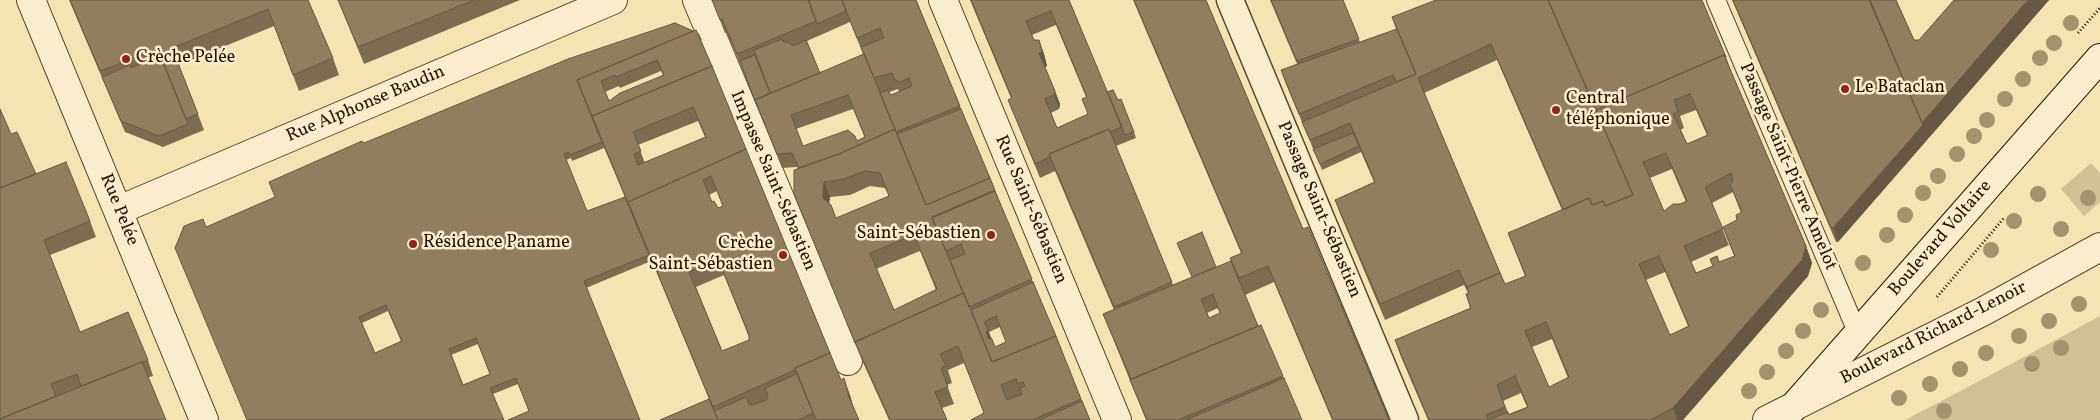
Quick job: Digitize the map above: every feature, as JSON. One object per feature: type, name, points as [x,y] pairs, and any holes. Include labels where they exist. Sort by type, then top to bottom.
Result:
[{"type":"street","name":"Rue Pelée","points":[[31,0],[204,420]]},
{"type":"street","name":"Rue Alphonse Baudin","points":[[119,210],[613,0]]},
{"type":"street","name":"Impasse Saint-Sébastien","points":[[697,0],[848,362]]},
{"type":"street","name":"Rue Saint-Sébastien","points":[[943,0],[1117,420]]},
{"type":"street","name":"Passage Saint-Sébastien","points":[[1230,0],[1405,420]]},
{"type":"street","name":"Boulevard Voltaire","points":[[1788,413],[2100,58]]},
{"type":"street","name":"Boulevard Richard-Lenoir","points":[[1767,420],[1788,413],[1984,311],[2100,247]]},
{"type":"lane","name":"Passage Saint-Pierre Amelot","points":[[1716,0],[1858,334]]},
{"type":"shaded area","points":[[2091,163],[2100,173],[2100,202],[2084,216],[2061,189]]},
{"type":"shaded area","points":[[2100,316],[2100,420],[1905,420],[1983,379]]},
{"type":"building","points":[[70,0],[308,0],[333,58],[293,75],[268,9],[172,48],[198,114],[186,119],[158,49],[100,71]]},
{"type":"building","points":[[338,0],[474,0],[358,47]]},
{"type":"building","points":[[712,0],[808,0],[816,21],[737,54]]},
{"type":"building","points":[[842,0],[846,11],[817,24],[809,1]]},
{"type":"building","points":[[842,0],[916,0],[960,106],[896,132],[880,93],[888,90],[891,95],[912,86],[909,78],[900,82],[895,80],[892,73],[874,78],[861,47],[884,38],[880,28],[857,38]]},
{"type":"building","points":[[971,0],[1069,0],[1122,127],[1110,132],[1109,129],[1049,154],[1050,157],[1035,164],[1008,100],[1012,98]],"holes":[[[1051,11],[1087,97],[1082,99],[1088,114],[1057,128],[1045,99],[1054,95],[1055,91],[1039,53],[1042,52],[1039,40],[1034,40],[1026,21]]]},
{"type":"building","points":[[1134,0],[1206,0],[1303,229],[1308,227],[1389,420],[1333,420],[1268,266],[1239,278],[1230,258],[1242,253]]},
{"type":"building","points":[[1271,0],[1343,0],[1359,39],[1297,61]]},
{"type":"building","points":[[1436,0],[1548,0],[1633,195],[1605,206],[1603,201],[1592,205],[1589,198],[1563,210],[1491,44],[1418,78],[1500,273],[1467,288],[1459,270],[1380,304],[1335,200],[1375,182],[1350,123],[1310,140],[1302,122],[1416,74],[1392,17]]},
{"type":"building","points":[[1548,0],[1702,0],[1726,57],[1724,55],[1596,110]]},
{"type":"building","points":[[1733,0],[1869,0],[1923,125],[1833,228],[1831,228]]},
{"type":"building","points":[[1870,0],[1896,0],[1914,40],[1919,40],[1954,0],[2028,0],[1922,123]]},
{"type":"building","name":"Résidence Paname","points":[[675,23],[693,31],[577,80],[602,142],[570,155],[569,152],[564,154],[587,211],[625,197],[649,255],[584,281],[640,420],[508,420],[529,411],[516,378],[490,388],[504,420],[247,420],[175,248],[184,226],[203,219],[206,227],[275,197],[269,182],[362,141],[364,143],[568,59]],"holes":[[[386,305],[402,341],[375,353],[359,317]],[[476,338],[490,374],[463,385],[449,349]]]},
{"type":"building","points":[[1397,29],[1416,74],[1396,82],[1393,75],[1299,114],[1281,70]]},
{"type":"building","points":[[696,30],[712,66],[592,116],[593,119],[577,80]],"holes":[[[657,60],[664,75],[620,93],[609,101],[601,81],[615,75],[616,77]]]},
{"type":"building","points":[[782,39],[783,42],[788,42],[793,46],[806,40],[820,73],[770,93],[754,50]]},
{"type":"building","points":[[864,54],[895,129],[839,154],[799,168],[792,153],[777,154],[755,100]],"holes":[[[848,95],[865,137],[857,141],[855,136],[848,130],[803,146],[791,115]]]},
{"type":"building","points":[[160,55],[188,124],[159,136],[121,121],[102,77],[130,65],[131,68]]},
{"type":"building","points":[[755,55],[770,93],[755,100],[757,106],[740,61]]},
{"type":"building","points":[[1724,55],[1806,246],[1802,260],[1673,408],[1650,420],[1488,420],[1429,420],[1395,340],[1471,308],[1466,294],[1469,293],[1467,287],[1500,273],[1505,284],[1526,276],[1508,233],[1589,198],[1592,205],[1603,201],[1605,206],[1633,195],[1596,110]],"holes":[[[1690,94],[1708,135],[1687,144],[1673,114],[1678,111],[1674,100]],[[1666,153],[1687,201],[1673,204],[1664,211],[1643,162]],[[1731,173],[1733,180],[1730,185],[1742,212],[1736,215],[1737,220],[1723,227],[1735,256],[1719,262],[1717,256],[1710,259],[1713,266],[1696,273],[1684,246],[1723,229],[1705,187]],[[1659,256],[1689,326],[1670,335],[1639,264]],[[1546,322],[1569,377],[1549,387],[1525,331]],[[1515,376],[1528,407],[1488,420],[1486,415],[1505,407],[1497,385]]]},
{"type":"building","points":[[712,66],[746,149],[628,203],[592,116]],"holes":[[[693,107],[706,137],[638,165],[634,154],[641,151],[633,132]]]},
{"type":"building","points":[[1113,90],[1118,100],[1121,99],[1134,132],[1125,135],[1107,92]]},
{"type":"building","points":[[0,109],[11,134],[17,132],[36,174],[0,188]]},
{"type":"building","points":[[961,109],[990,178],[926,205],[897,134]]},
{"type":"building","points":[[895,129],[926,205],[990,178],[995,190],[932,217],[963,293],[855,343],[794,194],[794,170],[839,154]],"holes":[[[865,171],[880,173],[889,196],[836,218],[831,205],[823,198],[824,182],[844,179]],[[914,235],[937,289],[894,310],[870,253]]]},
{"type":"building","points":[[1109,129],[1172,282],[1114,307],[1049,154]]},
{"type":"building","points":[[1353,133],[1359,146],[1320,164],[1313,149]]},
{"type":"building","points":[[746,149],[830,353],[713,407],[628,202]],"holes":[[[711,176],[723,206],[718,208],[714,201],[712,202],[703,180]],[[718,259],[749,335],[749,340],[722,351],[689,272]]]},
{"type":"building","points":[[66,162],[90,221],[44,240],[80,332],[128,312],[148,360],[81,386],[77,374],[51,384],[56,396],[0,419],[0,188]]},
{"type":"building","points":[[995,191],[1032,279],[969,307],[950,260],[965,254],[961,244],[946,251],[932,218]]},
{"type":"building","points":[[1202,232],[1216,267],[1192,277],[1177,243]]},
{"type":"building","points":[[1231,261],[1258,326],[1131,379],[1103,314]],"holes":[[[1213,294],[1220,313],[1209,318],[1201,299]]]},
{"type":"building","points":[[1033,282],[1056,336],[992,362],[971,310]],"holes":[[[996,316],[1006,342],[995,347],[992,339],[988,338],[986,332],[988,330],[984,322]]]},
{"type":"building","points":[[964,293],[992,362],[1056,336],[1081,399],[1032,420],[971,420],[984,413],[958,346],[940,354],[946,366],[941,368],[948,387],[935,392],[947,420],[890,420],[855,342]],"holes":[[[1016,379],[1018,384],[1023,382],[1025,386],[1020,388],[1022,394],[1007,400],[1001,385]]]},
{"type":"building","points":[[1261,325],[1283,376],[1178,420],[1147,420],[1130,380]]},
{"type":"building","points":[[830,353],[841,380],[844,378],[849,397],[859,420],[816,420],[795,368]]},
{"type":"building","points":[[142,362],[166,420],[0,420],[0,419]]},
{"type":"building","points":[[797,374],[813,413],[798,420],[718,420],[714,411],[746,397],[749,404],[753,405],[766,400],[768,395],[765,388]]},
{"type":"building","points":[[1284,378],[1302,420],[1186,420]]},
{"type":"building","points":[[709,399],[718,420],[660,420]]},
{"type":"building","points":[[1082,401],[1090,420],[1039,420]]},
{"type":"place","name":"Crèche Pelée","points":[[126,59]]},
{"type":"place","name":"Le Bataclan","points":[[1845,89]]},
{"type":"place","name":"Central téléphonique","points":[[1556,110]]},
{"type":"place","name":"Saint-Sébastien","points":[[991,235]]},
{"type":"place","name":"Résidence Paname","points":[[413,244]]},
{"type":"place","name":"Crèche Saint-Sébastien","points":[[783,255]]}]
